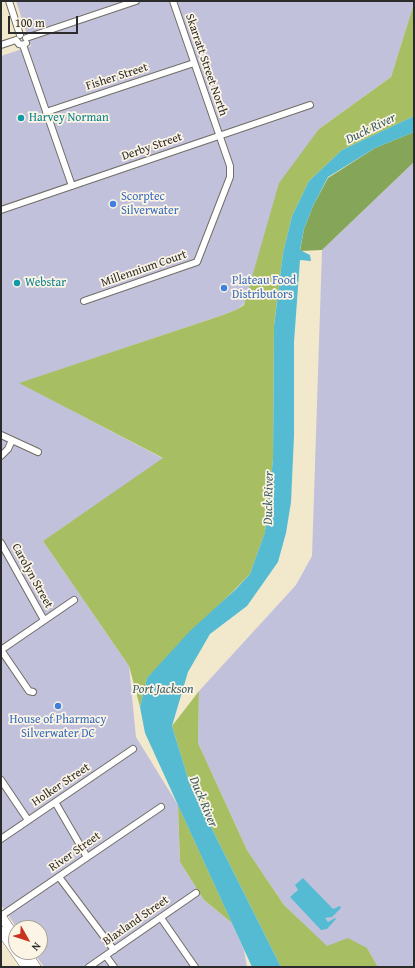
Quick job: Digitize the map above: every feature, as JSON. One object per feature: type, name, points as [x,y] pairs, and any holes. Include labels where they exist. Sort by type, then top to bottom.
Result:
[{"type":"highway","points":[[1,916],[8,926]]},
{"type":"highway","points":[[1,931],[26,967]]},
{"type":"street","points":[[8,1],[19,44],[23,45],[72,186]]},
{"type":"street","points":[[26,38],[136,1]]},
{"type":"street","name":"Skarratt Street North","points":[[173,1],[219,135]]},
{"type":"street","points":[[1,46],[23,34],[26,38]]},
{"type":"street","points":[[23,45],[27,41],[26,38]]},
{"type":"street","name":"Fisher Street","points":[[46,112],[194,63]]},
{"type":"street","name":"Derby Street","points":[[1,210],[310,105]]},
{"type":"street","name":"Millennium Court","points":[[84,301],[197,262],[230,177],[230,166],[219,135]]},
{"type":"street","points":[[1,435],[38,452]]},
{"type":"street","points":[[1,456],[8,449],[12,440]]},
{"type":"street","name":"Carolyn Street","points":[[1,543],[44,620]]},
{"type":"street","points":[[33,692],[29,691],[1,650],[74,600]]},
{"type":"street","name":"Holker Street","points":[[1,839],[133,749]]},
{"type":"street","points":[[1,780],[28,820]]},
{"type":"street","points":[[55,802],[87,857]]},
{"type":"street","name":"River Street","points":[[1,916],[161,807]]},
{"type":"street","points":[[59,877],[114,950]]},
{"type":"street","name":"Blaxland Street","points":[[89,967],[196,893]]},
{"type":"street","points":[[161,918],[195,967]]},
{"type":"street","points":[[106,956],[114,967]]},
{"type":"shaded area","points":[[16,1],[414,1],[391,77],[319,129],[244,304],[238,309],[223,315],[20,383],[164,459],[43,541],[129,666],[136,737],[178,805],[180,862],[204,900],[232,923],[244,950],[247,967],[44,967],[39,960],[48,960],[48,920],[11,920],[1,905],[1,56],[31,46]]},
{"type":"shaded area","points":[[414,162],[414,967],[378,967],[367,948],[327,947],[284,905],[247,850],[198,743],[199,691],[296,585],[312,556],[322,250]]},
{"type":"green space","points":[[414,4],[414,116],[342,150],[309,181],[292,216],[283,253],[274,325],[273,459],[265,532],[250,574],[147,678],[140,707],[129,666],[43,541],[163,458],[19,383],[223,315],[244,305],[279,183],[319,129],[391,77]]},
{"type":"green space","points":[[414,132],[414,162],[322,250],[300,251],[304,229],[313,206],[328,178],[375,148]]},
{"type":"green space","points":[[199,691],[198,743],[247,850],[284,905],[327,946],[348,938],[367,948],[378,967],[281,967],[190,785],[172,726]]},
{"type":"green space","points":[[178,805],[232,923],[204,900],[180,862]]},
{"type":"water","name":"Port Jackson","points":[[414,116],[414,132],[375,148],[328,177],[313,206],[304,229],[300,250],[310,255],[311,261],[300,260],[294,342],[294,436],[291,502],[286,533],[278,562],[247,606],[210,634],[188,672],[172,726],[190,785],[281,967],[252,967],[145,733],[140,707],[147,678],[189,632],[236,589],[250,574],[265,532],[273,459],[274,326],[283,253],[292,216],[309,181],[342,150]]},
{"type":"water","points":[[303,878],[333,909],[340,906],[341,908],[332,917],[325,918],[328,922],[335,918],[336,919],[327,929],[321,930],[290,897],[298,890],[295,885]]},
{"type":"place","name":"Harvey Norman","points":[[21,118]]},
{"type":"place","name":"Scorptec Silverwater","points":[[113,204]]},
{"type":"place","name":"Webstar","points":[[17,283]]},
{"type":"place","name":"Plateau Food Distributors","points":[[224,288]]},
{"type":"place","name":"House of Pharmacy Silverwater DC","points":[[58,706]]},
{"type":"water label","name":"Duck River","points":[[371,129]]},
{"type":"water label","name":"Duck River","points":[[269,498]]},
{"type":"water label","name":"Duck River","points":[[203,802]]}]
